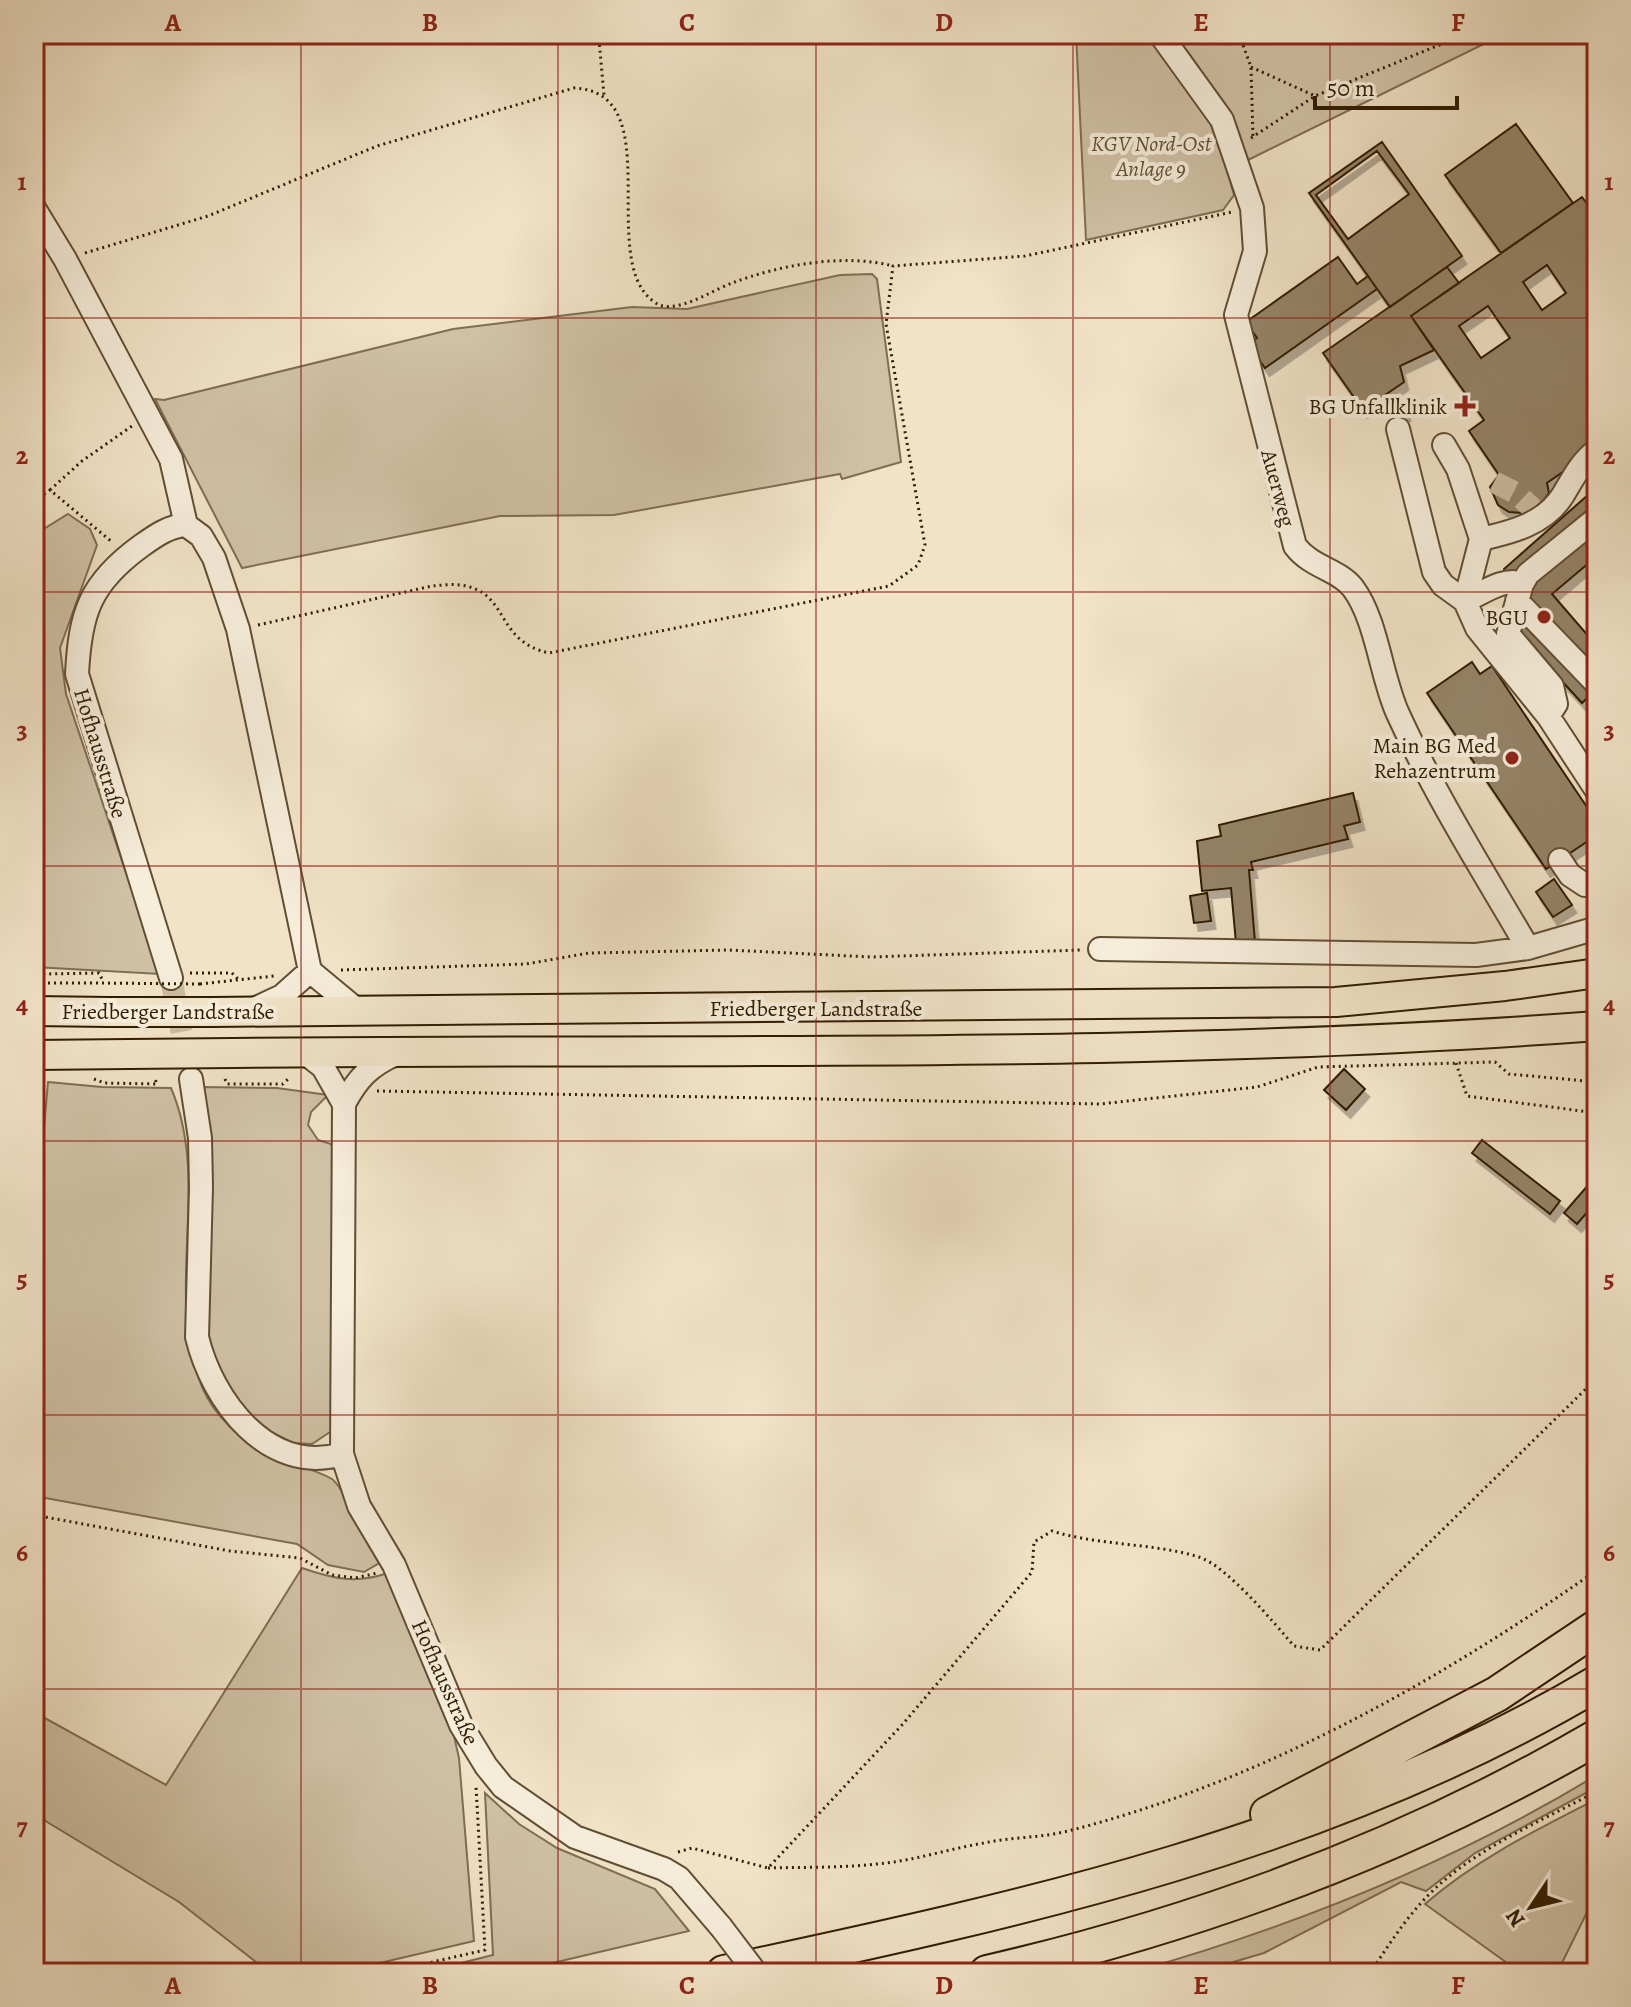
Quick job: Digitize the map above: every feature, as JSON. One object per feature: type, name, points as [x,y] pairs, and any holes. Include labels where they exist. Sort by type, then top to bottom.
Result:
[{"type":"highway","points":[[1172,1864],[1452,1720],[1497,1694],[1597,1627]]},
{"type":"highway","points":[[724,1973],[914,1933],[1051,1899],[1172,1864],[1352,1803],[1443,1765],[1597,1683]]},
{"type":"highway","points":[[987,1973],[1160,1926],[1267,1891],[1366,1852],[1479,1800],[1597,1737]]},
{"type":"main road","name":"Friedberger Landstraße","points":[[34,1011],[1336,1002],[1505,986],[1597,973]]},
{"type":"main road","name":"Friedberger Landstraße","points":[[34,1055],[129,1054],[229,1066],[400,1053],[1206,1048],[1436,1038],[1597,1026]]},
{"type":"street","name":"Auerweg","points":[[1160,34],[1222,120],[1243,143],[1255,251],[1236,315],[1295,546],[1305,559],[1344,579],[1353,588],[1362,605],[1396,709],[1418,758],[1528,948]]},
{"type":"street","points":[[34,208],[146,407],[171,459],[186,525],[201,536],[214,558],[238,629],[310,971],[357,1010]]},
{"type":"street","points":[[1398,429],[1434,572],[1443,585],[1465,601],[1477,628],[1548,716],[1597,791]]},
{"type":"street","points":[[1444,445],[1458,469],[1481,539],[1465,601]]},
{"type":"street","points":[[1481,539],[1528,526],[1546,514],[1562,497],[1581,464],[1597,450]]},
{"type":"street","points":[[1548,716],[1556,704],[1552,686],[1508,634],[1519,593],[1528,574],[1597,518]]},
{"type":"street","name":"Hofhausstraße","points":[[181,976],[77,674],[79,633],[91,595],[126,557],[167,529],[186,525]]},
{"type":"street","points":[[1465,601],[1515,581],[1519,593],[1597,684]]},
{"type":"street","points":[[1560,860],[1570,875],[1585,885],[1597,883]]},
{"type":"street","points":[[1100,949],[1476,955],[1528,948],[1597,928]]},
{"type":"street","points":[[250,1011],[282,996],[310,971]]},
{"type":"street","points":[[349,1095],[377,1062],[400,1053]]},
{"type":"street","name":"Hofhausstraße","points":[[298,1063],[323,1067],[349,1095],[342,1454],[359,1506],[394,1565],[472,1745],[503,1787],[546,1820],[596,1847],[648,1862],[679,1878],[756,1973]]},
{"type":"street","points":[[191,1079],[200,1138],[197,1337],[203,1363],[215,1390],[242,1423],[273,1447],[321,1460],[342,1454]]},
{"type":"path","points":[[595,34],[599,40],[604,95],[618,120],[628,156],[629,257],[636,277],[654,302],[662,306],[678,305],[736,282],[811,264],[865,259],[893,266],[1025,256],[1252,208]]},
{"type":"path","points":[[1239,34],[1251,67],[1243,143]]},
{"type":"path","points":[[1243,143],[1315,96],[1466,34]]},
{"type":"path","points":[[1251,67],[1315,96]]},
{"type":"path","points":[[65,259],[208,216],[377,146],[574,88],[593,89],[604,95]]},
{"type":"path","points":[[238,629],[432,586],[454,585],[471,587],[491,600],[516,639],[529,649],[549,653],[889,586],[918,565],[925,545],[886,324],[893,266]]},
{"type":"path","points":[[34,501],[82,461],[119,437],[146,407]]},
{"type":"path","points":[[50,490],[83,515],[126,557]]},
{"type":"path","points":[[34,983],[200,984],[310,971],[526,964],[589,953],[729,950],[871,957],[1100,949]]},
{"type":"path","points":[[34,983],[44,974],[99,973],[102,979]]},
{"type":"path","points":[[181,976],[232,973],[239,980]]},
{"type":"path","points":[[349,1095],[390,1093],[1100,1104],[1257,1087],[1318,1067],[1495,1062],[1509,1074],[1597,1082]]},
{"type":"path","points":[[229,1066],[227,1084],[279,1084],[298,1063]]},
{"type":"path","points":[[1456,1063],[1467,1096],[1597,1113]]},
{"type":"path","points":[[88,1074],[98,1083],[157,1084],[155,1079]]},
{"type":"path","points":[[768,1868],[902,1725],[1032,1572],[1034,1542],[1052,1531],[1082,1540],[1202,1558],[1256,1602],[1294,1646],[1320,1650],[1597,1378]]},
{"type":"path","points":[[34,1515],[230,1551],[300,1558],[332,1575],[355,1578],[394,1565]]},
{"type":"path","points":[[648,1862],[692,1848],[768,1868],[878,1864],[988,1842],[1066,1831],[1284,1754],[1463,1661],[1597,1570]]},
{"type":"path","points":[[384,1973],[485,1950],[472,1745]]},
{"type":"path","points":[[1370,1973],[1420,1903],[1442,1882],[1482,1854],[1597,1791]]},
{"type":"green space","name":"KGV Nord-Ost Anlage 9","points":[[1076,34],[1148,34],[1215,125],[1234,195],[1223,210],[1086,240]]},
{"type":"green space","points":[[1175,34],[1504,34],[1248,160],[1231,112]]},
{"type":"green space","points":[[872,274],[877,279],[901,462],[842,479],[840,474],[614,515],[500,516],[242,568],[155,399],[164,400],[453,329],[632,307],[687,309],[840,275]]},
{"type":"green space","points":[[68,514],[90,529],[97,545],[60,648],[66,694],[160,974],[34,967],[34,535]]},
{"type":"green space","points":[[48,1082],[171,1088],[183,1124],[188,1162],[186,1313],[191,1351],[202,1387],[221,1417],[249,1443],[269,1455],[332,1479],[350,1504],[381,1562],[364,1572],[328,1565],[297,1544],[34,1496],[34,1243]]},
{"type":"green space","points":[[202,1087],[277,1088],[328,1095],[311,1112],[308,1125],[318,1140],[331,1144],[334,1151],[333,1430],[312,1444],[293,1443],[265,1429],[238,1403],[212,1366],[205,1324]]},
{"type":"green space","points":[[302,1568],[345,1579],[388,1573],[451,1723],[459,1758],[474,1941],[337,1973],[270,1973],[179,1902],[34,1814],[34,1712],[166,1785]]},
{"type":"green space","points":[[1597,1775],[1597,1787],[1475,1853],[1426,1891],[1401,1882],[1264,1953],[1196,1973],[1130,1973],[1251,1935],[1370,1890],[1486,1837]]},
{"type":"green space","points":[[485,1793],[519,1824],[557,1848],[655,1889],[689,1931],[510,1973],[421,1973],[493,1955]]},
{"type":"green space","points":[[1597,1799],[1597,1892],[1557,1973],[1521,1973],[1425,1904],[1486,1859]]},
{"type":"building","points":[[1516,124],[1573,203],[1501,253],[1445,175]]},
{"type":"building","points":[[1382,142],[1462,256],[1390,307],[1309,193]]},
{"type":"building","points":[[1377,151],[1409,194],[1348,239],[1316,195]]},
{"type":"building","points":[[1582,197],[1597,217],[1597,436],[1585,445],[1590,453],[1547,483],[1549,493],[1541,504],[1522,513],[1509,512],[1498,505],[1490,487],[1499,475],[1469,431],[1484,420],[1411,316]],"holes":[[[1547,265],[1566,293],[1542,310],[1523,282]],[[1488,306],[1510,338],[1481,358],[1459,326]]]},
{"type":"building","points":[[1338,257],[1357,284],[1368,276],[1377,289],[1265,368],[1248,344],[1257,338],[1246,322]]},
{"type":"building","points":[[1447,267],[1459,283],[1411,316],[1434,350],[1400,366],[1404,382],[1363,410],[1323,353]]},
{"type":"building","points":[[1404,407],[1406,413],[1391,416],[1389,410]]},
{"type":"building","name":"BGU","points":[[1597,487],[1597,556],[1552,594],[1597,646],[1597,689],[1582,703],[1523,639],[1504,569]]},
{"type":"building","name":"Main BG Med Rehazentrum","points":[[1472,662],[1480,674],[1492,666],[1597,822],[1597,835],[1546,869],[1427,693]]},
{"type":"building","points":[[1353,793],[1360,822],[1344,826],[1348,839],[1251,862],[1255,942],[1236,943],[1231,888],[1202,891],[1197,841],[1221,836],[1219,825]]},
{"type":"building","points":[[1554,879],[1572,905],[1553,917],[1536,892]]},
{"type":"building","points":[[1207,893],[1211,921],[1194,923],[1190,896]]},
{"type":"building","points":[[1344,1069],[1365,1089],[1346,1110],[1324,1090]]},
{"type":"building","points":[[1482,1140],[1560,1201],[1550,1214],[1472,1153]]},
{"type":"building","points":[[1596,1176],[1597,1201],[1577,1224],[1564,1213]]},
{"type":"tunnel","points":[[1494,482],[1516,493],[1533,509]]},
{"type":"tunnel","points":[[171,978],[191,1079]]},
{"type":"place","name":"BG Unfallklinik","points":[[1465,406]]},
{"type":"place","name":"BGU","points":[[1544,617]]},
{"type":"place","name":"Main BG Med Rehazentrum","points":[[1512,758]]}]
